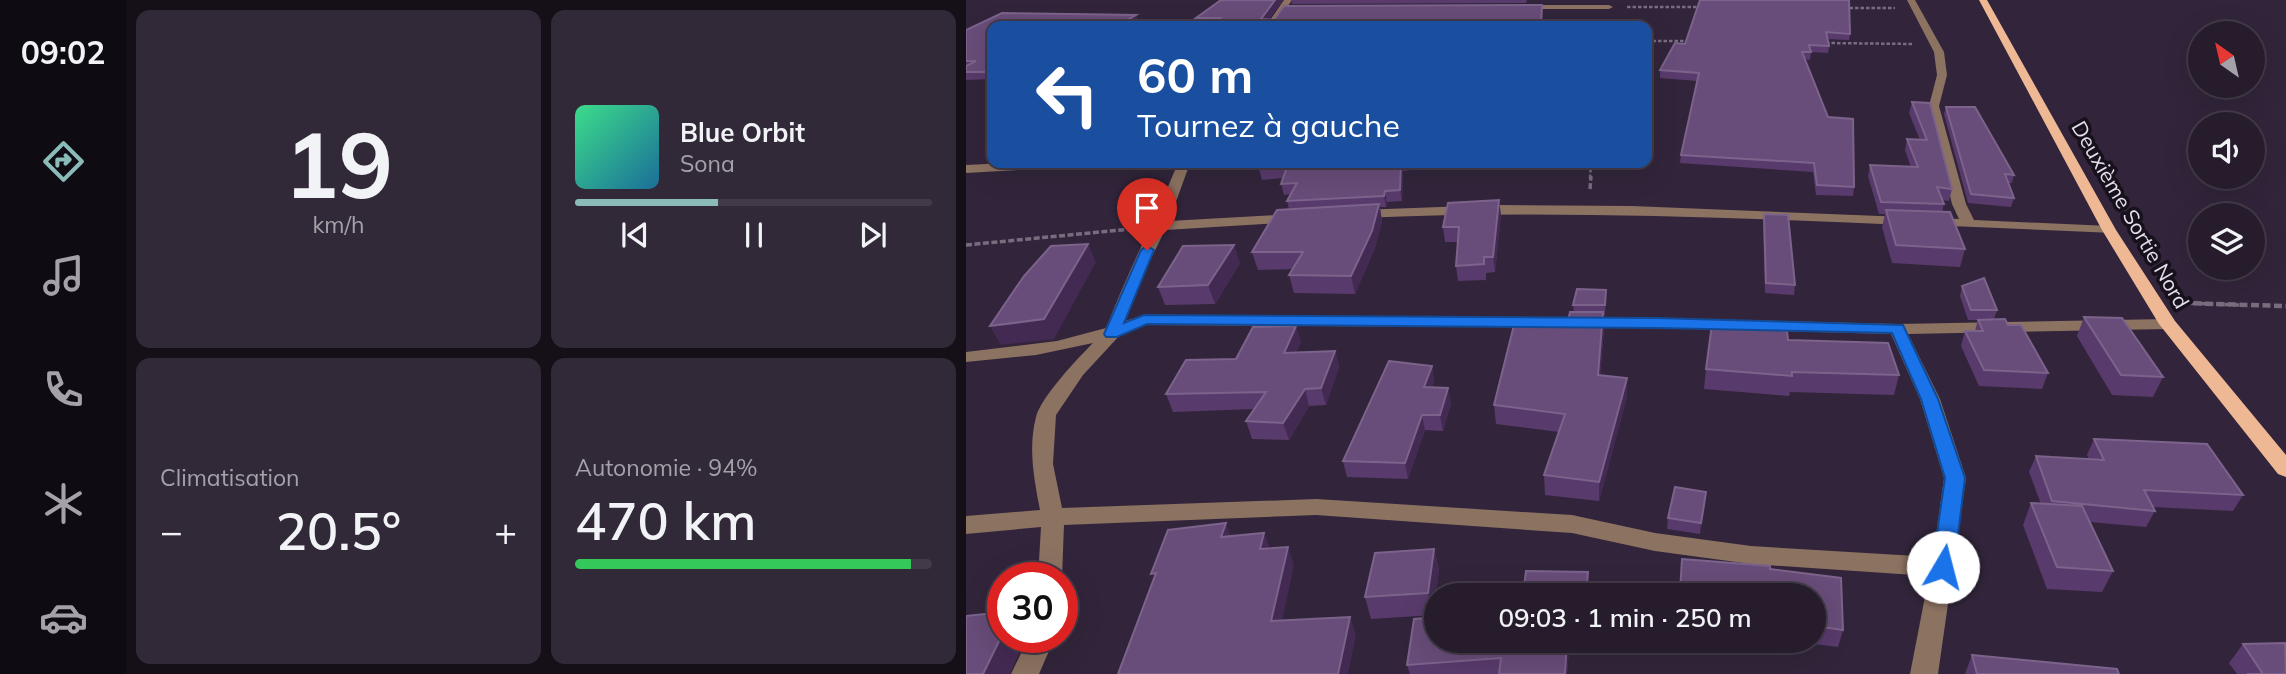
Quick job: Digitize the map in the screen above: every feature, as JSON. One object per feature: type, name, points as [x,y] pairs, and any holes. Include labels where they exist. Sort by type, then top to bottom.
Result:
[{"type":"main road","name":"Deuxième Sortie Nord","points":[[1983,0],[2109,230],[2168,324],[2286,469]]},
{"type":"street","points":[[1273,21],[1280,9],[1289,4]]},
{"type":"street","points":[[1914,4],[1936,45],[1942,75],[1934,106],[1959,204],[1969,223]]},
{"type":"street","points":[[1504,6],[1609,7]]},
{"type":"street","points":[[966,169],[987,168]]},
{"type":"street","points":[[1051,562],[1053,517],[1042,464],[1046,415],[1076,371],[1112,334],[1135,275],[1160,226],[1182,168]]},
{"type":"street","points":[[1339,215],[1467,208],[1590,208],[2109,230]]},
{"type":"street","points":[[1160,226],[1311,217]]},
{"type":"street","points":[[966,357],[1065,347],[1112,334],[1144,320],[1657,323],[1897,328],[2168,324]]},
{"type":"street","points":[[1897,328],[1930,399],[1955,478],[1924,674]]},
{"type":"street","points":[[966,525],[1053,517],[1316,507],[1572,524],[1655,542],[1751,555],[1943,567]]},
{"type":"street","points":[[1025,674],[1035,653]]},
{"type":"path","points":[[1833,8],[1914,4]]},
{"type":"path","points":[[1609,7],[1707,7]]},
{"type":"path","points":[[1652,41],[1700,41]]},
{"type":"path","points":[[1820,43],[1936,45]]},
{"type":"path","points":[[1590,208],[1591,168]]},
{"type":"path","points":[[966,246],[1160,226]]},
{"type":"path","points":[[2157,303],[2286,306]]},
{"type":"building","points":[[1221,0],[1275,0],[1261,19],[1274,20],[1284,6],[1542,5],[1541,21],[1216,21],[1220,18],[1196,18]]},
{"type":"building","points":[[1700,0],[1849,0],[1850,34],[1826,32],[1829,46],[1809,45],[1811,52],[1802,52],[1828,117],[1853,119],[1854,187],[1817,185],[1814,163],[1681,155],[1699,73],[1660,70],[1675,43],[1685,44]]},
{"type":"building","points":[[1002,13],[1136,15],[1126,21],[987,21],[987,72],[966,72],[966,66],[976,61],[966,61],[966,30]]},
{"type":"building","points":[[1912,102],[1930,103],[1952,189],[1937,187],[1944,204],[1881,202],[1870,165],[1918,167],[1907,139],[1927,140]]},
{"type":"building","points":[[1946,107],[1975,107],[2014,175],[2005,174],[2014,198],[1971,194]]},
{"type":"building","points":[[1287,168],[1401,168],[1400,190],[1385,191],[1384,196],[1287,201],[1297,183],[1281,184]]},
{"type":"building","points":[[1499,200],[1493,257],[1484,257],[1484,264],[1456,266],[1459,227],[1443,227],[1448,203]]},
{"type":"building","points":[[1379,204],[1372,231],[1351,276],[1289,275],[1303,252],[1252,252],[1277,210]]},
{"type":"building","points":[[1886,210],[1950,212],[1965,249],[1896,245]]},
{"type":"building","points":[[1764,214],[1788,215],[1795,285],[1766,283]]},
{"type":"building","points":[[1088,244],[1044,319],[990,326],[1024,276],[1051,246]]},
{"type":"building","points":[[1234,245],[1208,285],[1158,287],[1183,246]]},
{"type":"building","points":[[1984,278],[1997,310],[1971,310],[1962,286]]},
{"type":"building","points":[[1577,289],[1606,290],[1605,305],[1573,305]]},
{"type":"building","points":[[1570,312],[1603,312],[1598,375],[1627,378],[1599,482],[1544,475],[1565,414],[1494,405],[1514,325],[1562,326],[1563,321],[1568,321]]},
{"type":"building","points":[[2084,317],[2122,318],[2163,377],[2121,375]]},
{"type":"building","points":[[2005,319],[2008,325],[2021,325],[2048,373],[1984,370],[1965,331],[1983,331],[1978,320]]},
{"type":"building","points":[[1712,324],[1787,331],[1788,340],[1888,343],[1899,375],[1792,372],[1792,376],[1706,369]]},
{"type":"building","points":[[1296,326],[1284,353],[1335,351],[1321,388],[1305,389],[1283,423],[1246,421],[1266,392],[1166,394],[1186,360],[1236,359],[1253,327]]},
{"type":"building","points":[[1389,361],[1432,366],[1424,387],[1448,388],[1440,415],[1422,415],[1405,463],[1343,461]]},
{"type":"building","points":[[2094,439],[2207,444],[2243,495],[2144,490],[2155,511],[2052,501],[2036,456],[2104,460]]},
{"type":"building","points":[[1675,487],[1706,492],[1701,523],[1668,518]]},
{"type":"building","points":[[2031,503],[2082,506],[2113,571],[2057,567]]},
{"type":"building","points":[[1226,523],[1221,537],[1264,533],[1260,549],[1288,547],[1271,621],[1350,617],[1338,674],[1118,674],[1156,573],[1151,574],[1168,530]]},
{"type":"building","points":[[1434,549],[1429,583],[1424,583],[1424,593],[1365,597],[1375,553]]},
{"type":"building","points":[[1682,559],[1770,566],[1770,569],[1841,578],[1843,630],[1826,628],[1826,583],[1681,583]]},
{"type":"building","points":[[1526,571],[1588,572],[1587,583],[1524,583]]},
{"type":"building","points":[[987,614],[987,653],[993,653],[983,674],[966,674],[966,616]]},
{"type":"building","points":[[1424,618],[1424,653],[1566,653],[1565,674],[1499,674],[1501,658],[1407,665],[1414,619]]},
{"type":"building","points":[[2285,643],[2286,674],[2263,674],[2243,644]]},
{"type":"building","points":[[1972,655],[2117,669],[2119,674],[1977,674]]},
{"type":"route","points":[[1147,250],[1112,334],[1144,320],[1657,323],[1897,328],[1930,399],[1955,478],[1943,567]]}]
